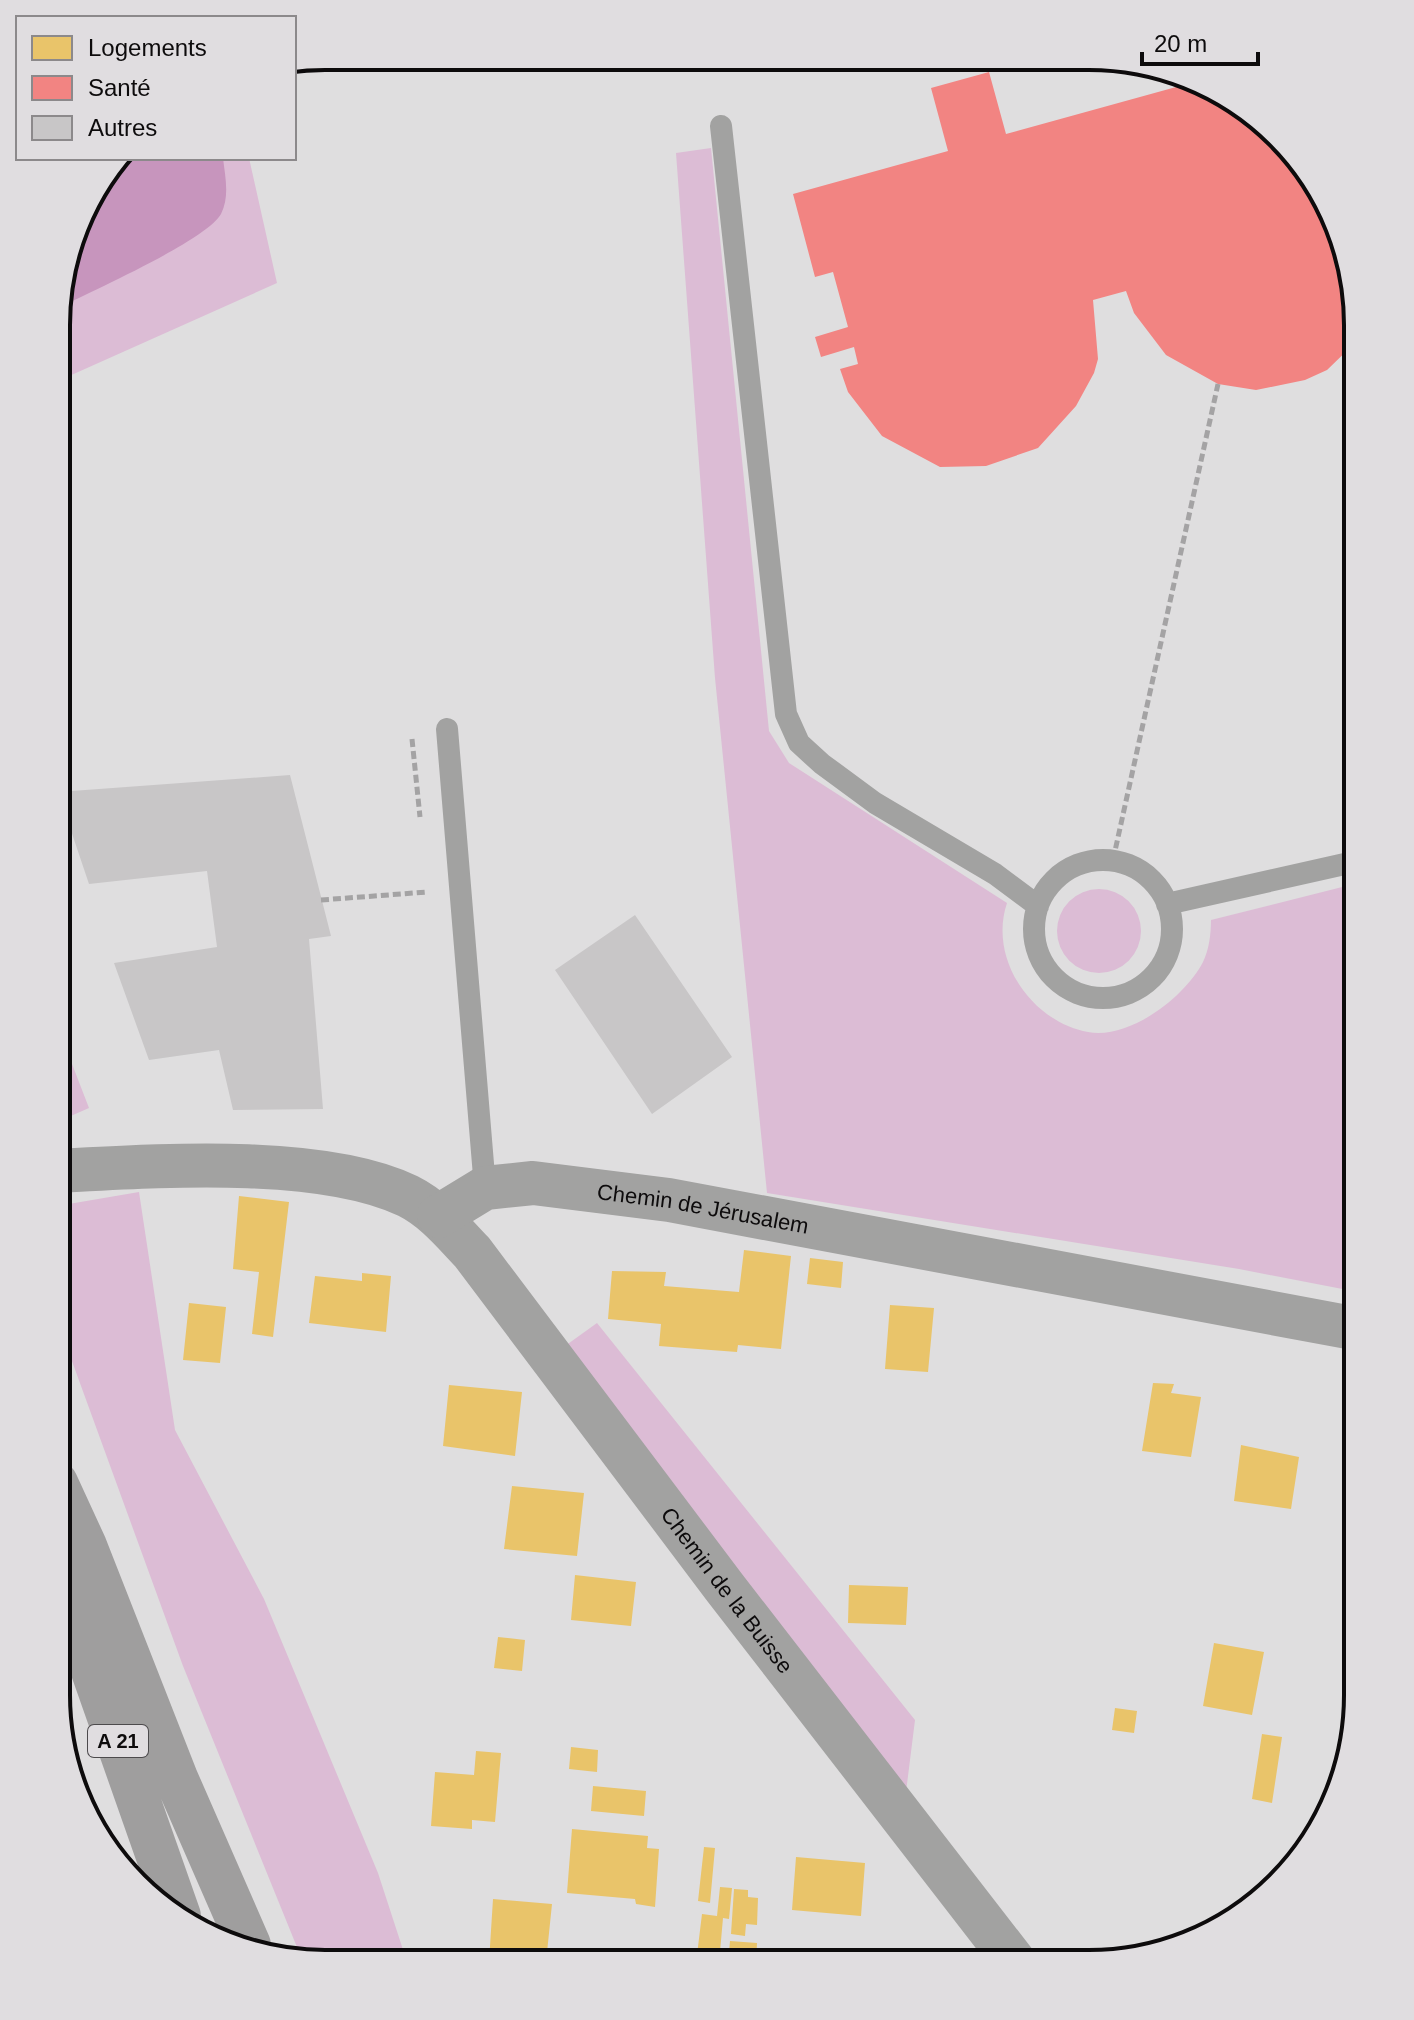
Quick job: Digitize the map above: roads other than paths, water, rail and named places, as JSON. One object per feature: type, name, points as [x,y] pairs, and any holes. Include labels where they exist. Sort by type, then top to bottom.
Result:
[{"type":"highway","points":[[70,1517],[176,1778],[245,1937]]},
{"type":"highway","name":"A 21","points":[[70,1606],[173,1899]]},
{"type":"street","points":[[70,1170],[139,1167],[279,1170],[360,1177],[409,1197],[439,1216]]},
{"type":"street","name":"Chemin de Jérusalem","points":[[439,1216],[485,1188],[533,1183],[669,1200],[1343,1326]]},
{"type":"street","name":"Chemin de la Buisse","points":[[439,1216],[472,1252],[725,1588],[1005,1950]]},
{"type":"lane","points":[[721,126],[786,714],[799,743],[822,764],[875,803],[995,874],[1038,906]]},
{"type":"lane","points":[[447,729],[485,1188]]},
{"type":"lane","points":[[1113,860],[1135,867],[1154,882],[1167,904],[1170,946],[1161,966],[1146,983],[1127,994],[1105,998],[1083,995],[1063,985],[1047,970],[1035,939],[1038,906],[1049,886],[1066,870],[1089,861],[1113,860]]},
{"type":"lane","points":[[1167,904],[1344,864]]}]
